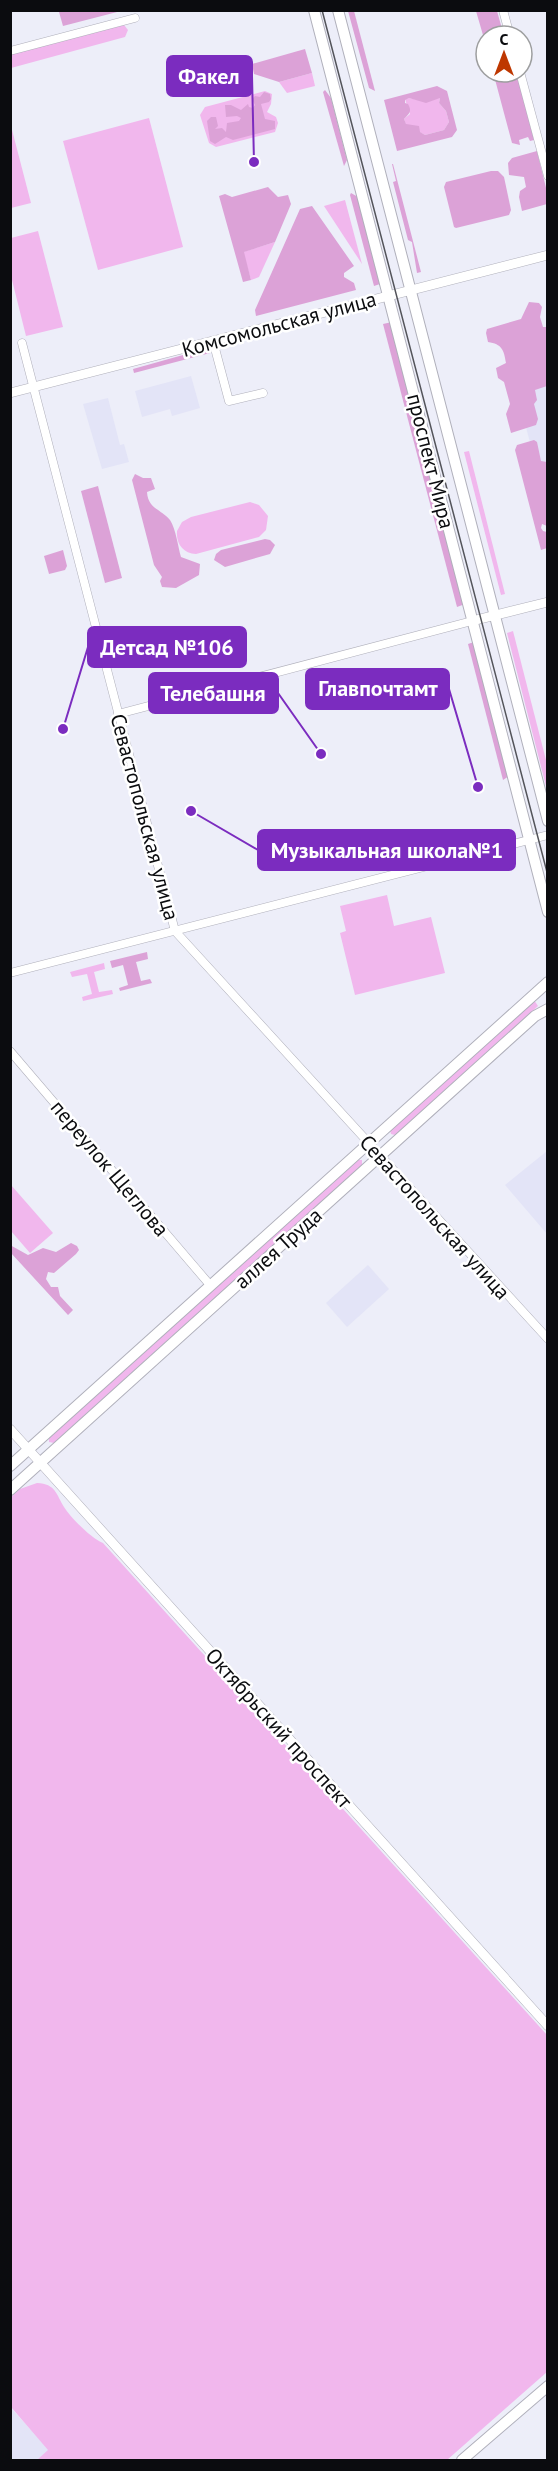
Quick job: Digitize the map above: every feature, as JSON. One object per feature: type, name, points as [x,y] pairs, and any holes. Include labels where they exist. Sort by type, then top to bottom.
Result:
[{"type":"main road","name":"проспект Мира","points":[[315,10],[548,912]]},
{"type":"main road","name":"проспект Мира","points":[[338,10],[548,822]]},
{"type":"main road","points":[[533,994],[548,982]]},
{"type":"main road","name":"аллея Труда","points":[[10,1466],[533,994],[548,990]]},
{"type":"main road","name":"аллея Труда","points":[[10,1490],[535,1016],[548,1009]]},
{"type":"main road","points":[[462,2460],[548,2386]]},
{"type":"street","points":[[10,51],[135,18]]},
{"type":"street","points":[[523,84],[548,176]]},
{"type":"street","name":"Комсомольская улица","points":[[10,393],[548,255]]},
{"type":"street","points":[[213,341],[229,400],[263,393]]},
{"type":"street","name":"Севастопольская улица","points":[[22,343],[175,931],[548,1339]]},
{"type":"street","points":[[118,714],[548,602]]},
{"type":"street","points":[[10,973],[548,836]]},
{"type":"street","name":"переулок Щеглова","points":[[10,1051],[210,1286]]},
{"type":"street","name":"Октябрьский проспект","points":[[10,1429],[548,2026]]},
{"type":"shaded area","points":[[61,10],[121,11],[63,26],[59,12]]},
{"type":"shaded area","points":[[348,11],[354,11],[375,91],[369,88]]},
{"type":"shaded area","points":[[476,11],[497,11],[501,24],[480,24]]},
{"type":"shaded area","points":[[124,25],[128,30],[125,37],[11,68],[11,54]]},
{"type":"shaded area","points":[[305,49],[312,73],[279,82],[254,74],[252,64]]},
{"type":"shaded area","points":[[312,73],[315,86],[287,93],[279,82]]},
{"type":"shaded area","points":[[496,84],[519,84],[534,140],[530,141],[528,137],[519,140],[520,145],[512,143]]},
{"type":"shaded area","points":[[437,86],[447,91],[457,130],[452,137],[397,151],[384,100]],"holes":[[[409,98],[426,103],[440,98],[439,103],[446,111],[449,122],[444,130],[425,135],[420,132],[419,126],[406,124],[404,119],[410,110],[405,100]]]},
{"type":"shaded area","points":[[325,90],[331,98],[347,160],[344,166],[323,92]]},
{"type":"shaded area","points":[[265,91],[272,94],[267,112],[276,117],[278,123],[275,132],[216,147],[209,143],[200,115],[205,107]]},
{"type":"shaded area","points":[[264,92],[270,94],[271,99],[261,104],[265,119],[275,121],[275,129],[233,140],[226,137],[215,144],[210,141],[207,121],[211,117],[216,117],[218,126],[215,129],[222,128],[226,132],[227,123],[239,121],[241,118],[226,117],[225,105],[241,110],[248,104],[253,108],[255,105],[252,99],[255,96],[260,97]]},
{"type":"shaded area","points":[[440,98],[439,103],[446,111],[449,122],[444,130],[425,135],[406,125],[404,119],[410,114],[405,99],[418,100]]},
{"type":"shaded area","points":[[149,118],[183,247],[98,270],[63,141]]},
{"type":"shaded area","points":[[11,126],[31,203],[10,208]]},
{"type":"shaded area","points":[[537,151],[547,192],[547,204],[522,211],[519,197],[520,191],[526,187],[524,177],[509,175],[508,163],[512,158]]},
{"type":"shaded area","points":[[392,164],[421,272],[417,273],[412,242],[408,240],[393,182],[396,181]]},
{"type":"shaded area","points":[[498,171],[504,177],[511,210],[509,215],[454,227],[444,187],[446,182]]},
{"type":"shaded area","points":[[268,187],[278,197],[288,195],[291,204],[275,242],[244,252],[251,280],[243,282],[219,196],[225,194],[232,197]]},
{"type":"shaded area","points":[[351,193],[358,197],[380,284],[374,286],[350,195]]},
{"type":"shaded area","points":[[345,200],[362,264],[324,206]]},
{"type":"shaded area","points":[[312,206],[354,266],[344,273],[344,277],[354,283],[356,290],[256,316],[255,310],[300,209]]},
{"type":"shaded area","points":[[38,231],[63,327],[26,336],[11,276],[11,238]]},
{"type":"shaded area","points":[[275,242],[259,277],[251,280],[243,252]]},
{"type":"shaded area","points":[[529,302],[539,303],[542,307],[540,317],[543,327],[547,327],[547,386],[535,390],[537,400],[534,404],[538,419],[536,425],[511,433],[506,414],[510,404],[504,382],[498,378],[496,368],[506,363],[504,355],[502,348],[488,342],[486,333],[487,329],[521,319]]},
{"type":"shaded area","points":[[392,322],[465,604],[457,607],[383,324]]},
{"type":"shaded area","points":[[547,334],[547,506],[508,360]]},
{"type":"shaded area","points":[[208,348],[210,353],[134,373],[133,369]]},
{"type":"shaded area","points":[[191,376],[200,408],[172,416],[170,409],[142,417],[135,391]]},
{"type":"shaded area","points":[[108,398],[120,445],[124,444],[129,462],[102,469],[83,404]]},
{"type":"shaded area","points":[[534,440],[537,442],[541,461],[547,462],[547,526],[542,524],[541,528],[547,532],[547,548],[541,550],[515,450],[517,445]]},
{"type":"shaded area","points":[[469,451],[505,594],[501,595],[464,452]]},
{"type":"shaded area","points":[[135,474],[143,478],[151,478],[155,489],[147,492],[148,498],[152,505],[170,520],[181,557],[200,564],[199,575],[176,588],[162,587],[160,581],[162,577],[154,565],[132,480]]},
{"type":"shaded area","points":[[98,486],[122,578],[105,583],[81,491]]},
{"type":"shaded area","points":[[250,502],[259,505],[268,516],[266,530],[259,537],[196,554],[187,552],[179,544],[177,531],[182,522],[191,517]]},
{"type":"shaded area","points":[[265,539],[275,545],[270,554],[225,567],[214,560],[216,554],[221,550]]},
{"type":"shaded area","points":[[63,550],[67,566],[65,570],[49,574],[44,556]]},
{"type":"shaded area","points":[[513,631],[547,764],[547,790],[507,633]]},
{"type":"shaded area","points":[[474,642],[509,776],[503,780],[468,644]]},
{"type":"shaded area","points":[[387,895],[394,926],[431,917],[445,973],[355,995],[340,933],[346,931],[340,906]]},
{"type":"shaded area","points":[[147,952],[148,959],[136,962],[141,981],[150,979],[152,983],[120,991],[119,988],[128,985],[123,965],[112,968],[110,961]]},
{"type":"shaded area","points":[[104,963],[105,969],[94,972],[99,992],[112,990],[113,994],[83,1001],[82,997],[92,994],[87,974],[72,977],[70,972]]},
{"type":"shaded area","points":[[534,1000],[538,1006],[395,1135],[391,1134],[390,1130]]},
{"type":"shaded area","points":[[547,1151],[547,1234],[505,1185]]},
{"type":"shaded area","points":[[357,1160],[362,1160],[362,1165],[54,1443],[49,1442],[49,1438]]},
{"type":"shaded area","points":[[11,1185],[53,1233],[30,1253],[11,1231]]},
{"type":"shaded area","points":[[71,1243],[79,1250],[54,1273],[48,1272],[46,1279],[51,1287],[58,1287],[60,1296],[73,1310],[68,1315],[11,1253],[10,1245],[28,1255],[43,1248],[56,1252]]},
{"type":"shaded area","points":[[368,1265],[389,1289],[347,1327],[326,1303]]},
{"type":"shaded area","points":[[37,1483],[48,1485],[55,1490],[71,1517],[103,1543],[547,2035],[547,2372],[447,2460],[37,2460],[48,2450],[11,2407],[10,1498],[20,1489]]},
{"type":"shaded area","points":[[10,2407],[49,2450],[37,2460],[11,2460]]},
{"type":"tram line","points":[[322,10],[548,876]]},
{"type":"place","name":"Факел","points":[[254,162]]},
{"type":"place","name":"Детсад №106","points":[[63,729]]},
{"type":"place","name":"Телебашня","points":[[321,754]]},
{"type":"place","name":"Главпочтамт","points":[[478,787]]},
{"type":"place","name":"Музыкальная школа№1","points":[[191,811]]}]
